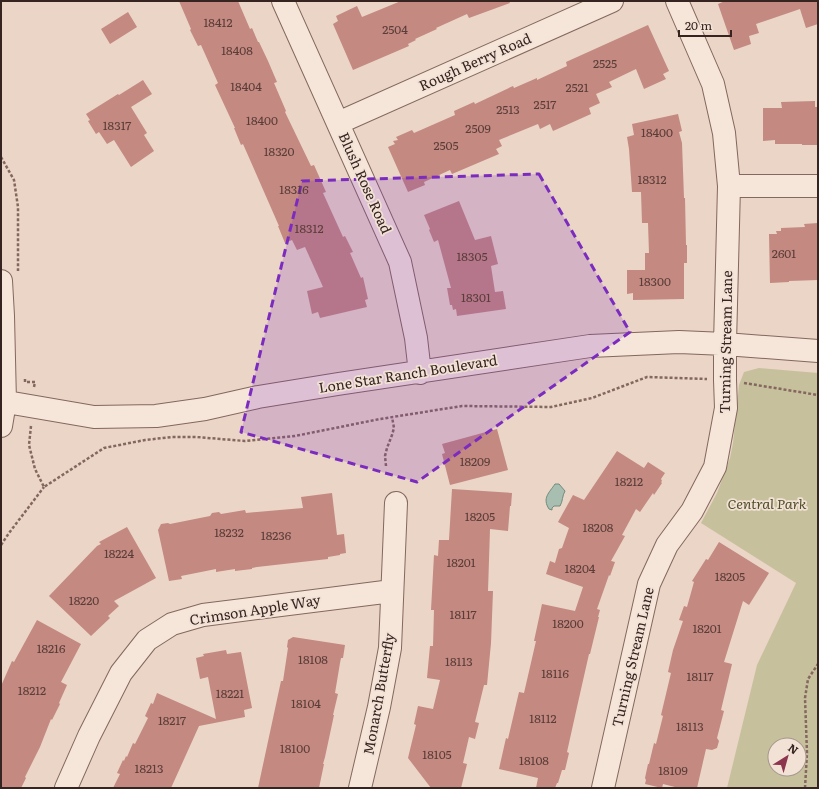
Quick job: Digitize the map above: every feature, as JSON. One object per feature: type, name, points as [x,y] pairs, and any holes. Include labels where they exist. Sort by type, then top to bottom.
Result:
[{"type":"street","name":"Blush Rose Road","points":[[283,1],[400,262],[416,338],[420,373]]},
{"type":"street","name":"Rough Berry Road","points":[[338,123],[612,1]]},
{"type":"street","name":"Turning Stream Lane","points":[[603,788],[648,584],[667,545],[692,511],[714,467],[726,408],[725,344],[729,186],[724,132],[713,84],[677,1]]},
{"type":"street","points":[[729,186],[818,186]]},
{"type":"street","points":[[1,281],[3,316],[3,402],[1,426]]},
{"type":"street","name":"Lone Star Ranch Boulevard","points":[[3,402],[94,418],[156,416],[205,409],[272,395],[590,346],[679,342],[818,351]]},
{"type":"street","name":"Monarch Butterfly","points":[[360,788],[379,707],[390,648],[396,503]]},
{"type":"street","name":"Crimson Apple Way","points":[[66,788],[89,736],[121,673],[147,640],[172,624],[203,615],[392,591]]},
{"type":"path","points":[[1,545],[44,487],[104,448],[172,436],[245,441],[295,436],[392,417],[462,406],[551,407],[592,398],[647,377],[710,379]]},
{"type":"path","points":[[744,383],[818,395]]},
{"type":"path","points":[[386,466],[387,448],[394,428],[392,417]]},
{"type":"path","points":[[30,432],[29,445],[35,469],[44,487]]},
{"type":"path","points":[[805,788],[808,753],[805,698],[808,679],[818,664]]},
{"type":"highlighted area","points":[[539,174],[630,332],[417,482],[241,432],[302,181]]},
{"type":"green space","name":"Central Park","points":[[759,368],[818,373],[818,788],[727,788],[757,665],[796,583],[701,523],[717,493],[730,458],[739,385],[744,372]]},
{"type":"shaded area","points":[[555,484],[559,484],[565,491],[560,506],[554,506],[552,510],[549,509],[546,499]]},
{"type":"building","points":[[179,1],[238,1],[250,29],[252,28],[277,82],[274,83],[286,111],[285,112],[311,166],[314,165],[326,192],[323,193],[343,237],[345,236],[353,252],[350,253],[361,278],[363,277],[368,299],[365,300],[367,307],[320,318],[318,312],[312,314],[307,291],[323,287],[305,247],[297,250],[292,240],[285,243],[243,144],[241,145],[235,128],[215,85],[218,83],[201,45],[198,46],[190,30],[191,29]]},
{"type":"building","points":[[401,1],[509,1],[510,3],[469,18],[467,14],[415,39],[416,40],[408,44],[409,46],[353,70],[333,24],[338,21],[336,16],[357,6],[362,17]]},
{"type":"building","points":[[725,1],[818,1],[818,24],[806,28],[800,9],[756,24],[759,33],[749,36],[751,44],[734,50],[718,4]]},
{"type":"building","points":[[128,12],[137,27],[110,44],[101,29]]},
{"type":"building","points":[[648,25],[669,71],[663,74],[666,79],[644,89],[636,69],[609,82],[612,87],[596,94],[600,103],[589,108],[591,114],[553,131],[550,124],[540,129],[538,124],[499,140],[502,146],[496,149],[499,154],[452,174],[450,170],[424,182],[425,185],[408,192],[388,147],[395,144],[393,141],[398,140],[396,137],[412,130],[414,133],[455,115],[454,111],[474,102],[475,104],[513,86],[514,88],[537,78],[537,80],[567,66],[566,62]]},
{"type":"building","points":[[143,80],[152,94],[131,107],[147,133],[144,135],[154,151],[131,167],[114,140],[107,144],[99,132],[96,134],[88,121],[90,120],[86,114]]},
{"type":"building","points":[[815,101],[815,107],[818,107],[818,145],[775,144],[775,140],[763,141],[763,108],[782,108],[781,102]]},
{"type":"building","points":[[678,114],[682,131],[679,132],[682,143],[687,245],[687,263],[684,263],[684,299],[633,300],[633,293],[627,294],[627,270],[645,270],[645,253],[649,253],[648,223],[642,223],[641,192],[632,192],[627,137],[634,135],[632,124]]},
{"type":"building","points":[[459,201],[475,240],[491,236],[498,264],[491,266],[495,292],[503,291],[506,309],[457,316],[456,309],[453,310],[452,305],[450,305],[447,288],[451,288],[438,240],[434,242],[424,215]]},
{"type":"building","points":[[818,223],[818,280],[770,283],[769,234],[777,234],[776,231],[781,231],[781,228],[805,227],[804,224]]},
{"type":"building","points":[[497,429],[508,470],[450,485],[442,454],[445,453],[442,444]]},
{"type":"building","points":[[617,451],[644,468],[648,462],[665,473],[661,479],[662,483],[654,495],[653,493],[640,512],[636,509],[622,535],[625,536],[611,561],[615,562],[597,609],[600,610],[599,617],[567,752],[569,753],[565,770],[562,770],[555,788],[536,788],[538,778],[499,769],[506,738],[508,739],[519,692],[524,693],[536,641],[534,641],[542,604],[575,611],[583,587],[546,574],[550,561],[555,563],[559,549],[562,548],[569,528],[558,522],[573,495],[584,500]]},
{"type":"building","points":[[452,489],[512,493],[508,531],[490,529],[488,591],[493,591],[491,643],[487,685],[484,685],[475,722],[479,723],[475,739],[469,737],[463,763],[467,764],[461,788],[431,788],[408,758],[416,725],[414,724],[418,706],[433,709],[440,680],[427,678],[430,646],[433,646],[434,610],[431,610],[434,555],[438,556],[439,540],[449,540]]},
{"type":"building","points":[[332,493],[337,535],[344,534],[346,553],[328,557],[328,559],[257,567],[252,569],[235,571],[235,569],[216,572],[216,569],[181,576],[182,579],[169,581],[158,530],[161,524],[170,524],[210,516],[212,513],[219,512],[221,514],[245,510],[246,513],[303,508],[301,497]]},
{"type":"building","points":[[127,527],[156,578],[114,601],[119,606],[108,616],[110,618],[91,636],[49,596],[97,546],[101,544],[99,542]]},
{"type":"building","points":[[719,542],[769,573],[749,605],[743,601],[724,662],[732,664],[721,710],[724,711],[717,738],[719,741],[717,748],[712,750],[706,749],[697,788],[679,788],[663,784],[662,788],[645,784],[648,764],[654,743],[656,744],[663,716],[661,715],[671,673],[668,672],[673,650],[683,621],[679,620],[684,606],[687,607],[694,582],[692,581],[706,559],[708,560]]},
{"type":"building","points":[[37,620],[81,644],[61,682],[67,685],[59,703],[60,704],[52,720],[51,719],[21,788],[1,788],[1,686],[12,661],[14,662]]},
{"type":"building","points":[[293,637],[345,645],[343,658],[341,658],[335,693],[338,694],[319,788],[258,788],[281,681],[283,681],[288,640]]},
{"type":"building","points":[[226,650],[227,654],[241,652],[252,708],[244,710],[245,717],[199,726],[171,788],[113,788],[120,774],[117,773],[123,760],[124,761],[126,756],[127,757],[133,743],[135,744],[148,718],[145,716],[151,703],[153,704],[157,693],[216,719],[208,677],[200,679],[196,658],[204,656],[203,654]]}]
